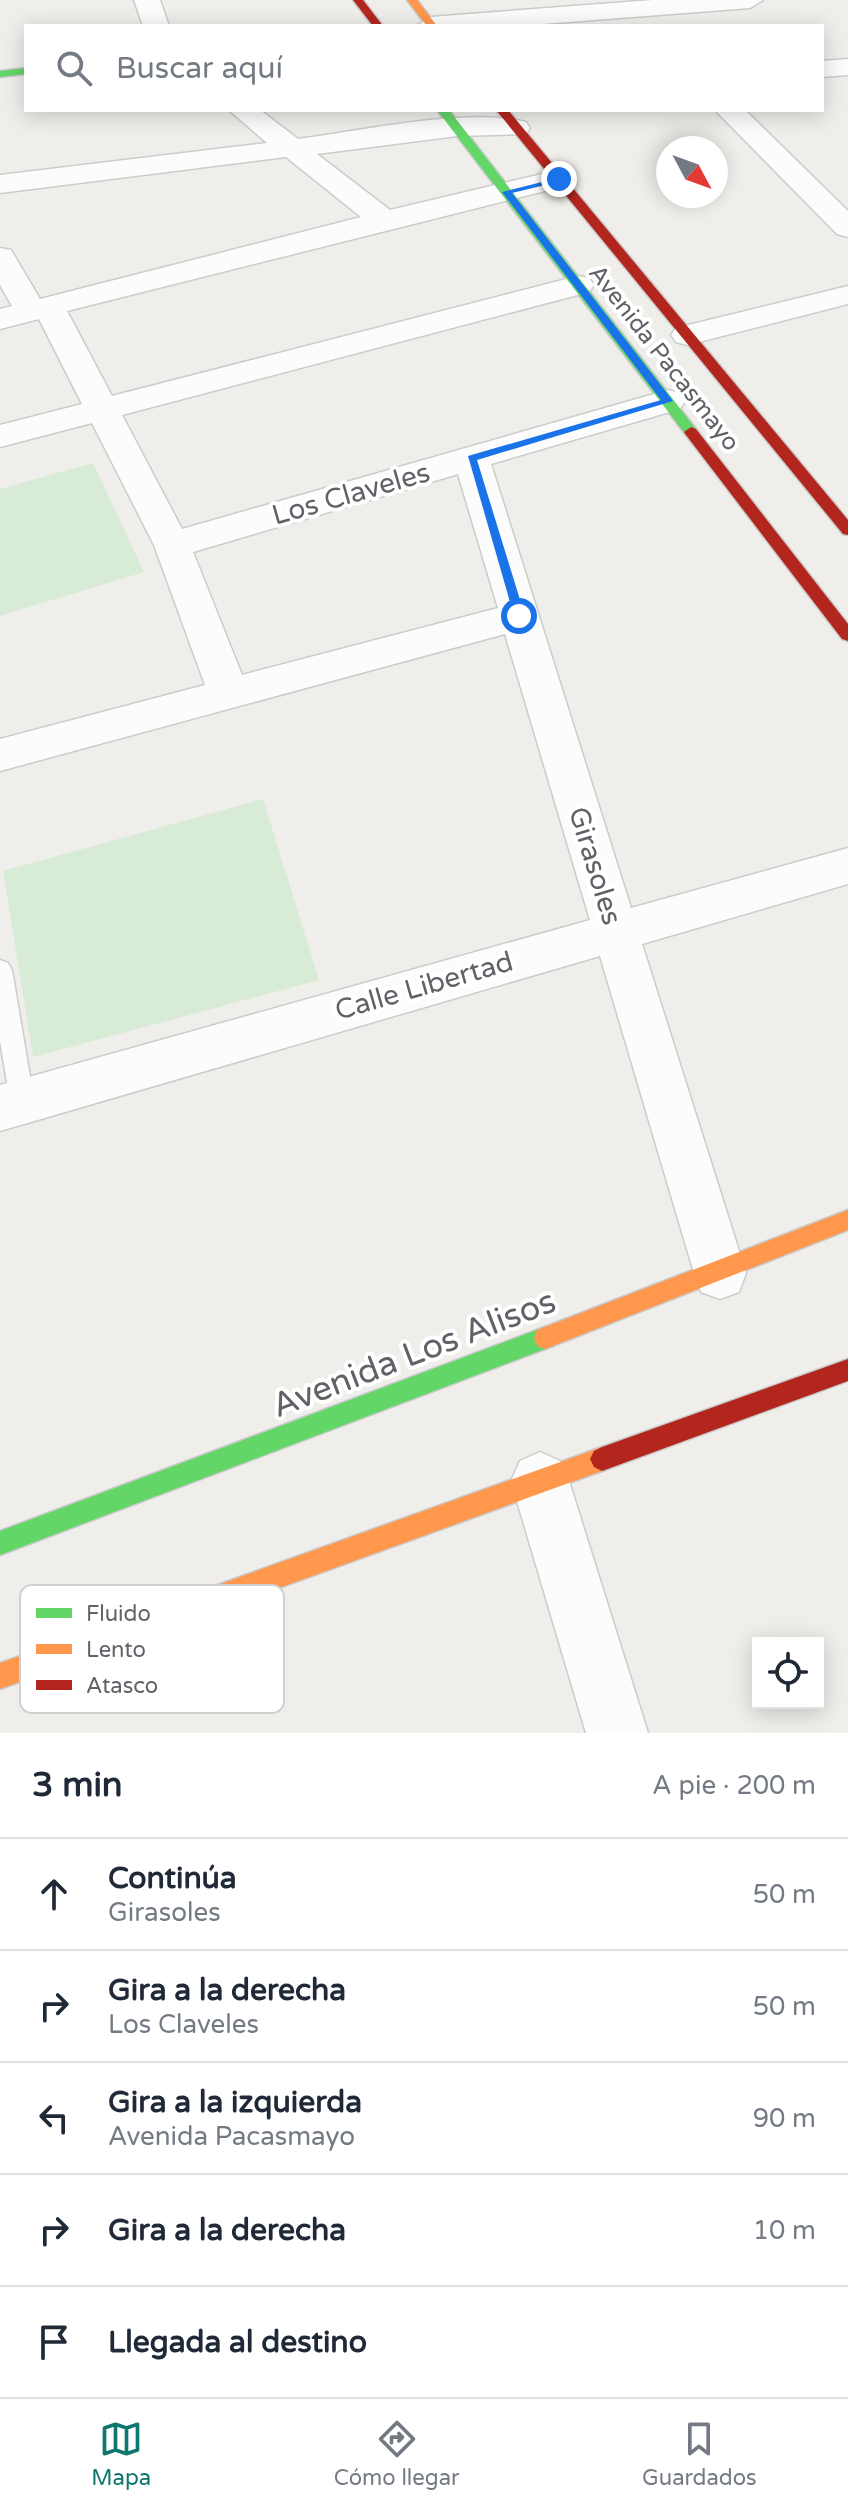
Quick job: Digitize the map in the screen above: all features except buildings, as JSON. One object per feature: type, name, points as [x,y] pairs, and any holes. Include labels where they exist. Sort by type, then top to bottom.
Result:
[{"type":"main road","points":[[358,0],[376,24]]},
{"type":"main road","points":[[412,0],[426,24]]},
{"type":"main road","points":[[0,74],[24,71]]},
{"type":"main road","name":"Avenida Pacasmayo","points":[[450,119],[848,635]]},
{"type":"main road","name":"Avenida Pacasmayo","points":[[509,119],[848,530]]},
{"type":"main road","name":"Avenida Los Alisos","points":[[0,1543],[720,1273],[848,1220]]},
{"type":"main road","points":[[252,1585],[848,1370]]},
{"type":"main road","points":[[0,1676],[20,1669]]},
{"type":"street","points":[[147,0],[155,24]]},
{"type":"street","points":[[454,24],[750,0]]},
{"type":"street","points":[[824,69],[848,67]]},
{"type":"street","points":[[246,112],[384,220]]},
{"type":"street","points":[[731,112],[848,228]]},
{"type":"street","points":[[0,184],[295,148],[450,119],[509,119]]},
{"type":"street","points":[[27,313],[384,220],[559,179]]},
{"type":"street","points":[[816,196],[848,188]]},
{"type":"street","points":[[0,257],[27,313],[101,409],[172,545],[229,694]]},
{"type":"street","points":[[0,436],[578,285]]},
{"type":"street","points":[[687,335],[848,295]]},
{"type":"street","name":"Los Claveles","points":[[172,545],[668,401]]},
{"type":"street","name":"Girasoles","points":[[471,458],[720,1273]]},
{"type":"street","points":[[0,755],[519,616]]},
{"type":"street","name":"Calle Libertad","points":[[11,1104],[848,866]]},
{"type":"street","points":[[540,1481],[617,1733]]},
{"type":"lane","points":[[0,970],[11,1104]]},
{"type":"green space","points":[[93,463],[144,572],[0,616],[0,489]]},
{"type":"green space","points":[[263,799],[319,980],[33,1057],[3,871]]},
{"type":"traffic: fast","points":[[0,74],[24,71]]},
{"type":"traffic: fast","points":[[445,112],[691,432]]},
{"type":"traffic: fast","points":[[0,1543],[545,1338]]},
{"type":"traffic: slow","points":[[412,0],[430,24]]},
{"type":"traffic: slow","points":[[545,1338],[848,1220]]},
{"type":"traffic: slow","points":[[252,1585],[602,1459]]},
{"type":"traffic: slow","points":[[0,1676],[20,1669]]},
{"type":"traffic: jam","points":[[358,0],[376,24]]},
{"type":"traffic: jam","points":[[504,112],[848,530]]},
{"type":"traffic: jam","points":[[691,432],[848,635]]},
{"type":"traffic: jam","points":[[602,1459],[848,1370]]},
{"type":"route","points":[[519,616],[471,458],[668,401],[507,192],[559,179]]}]
